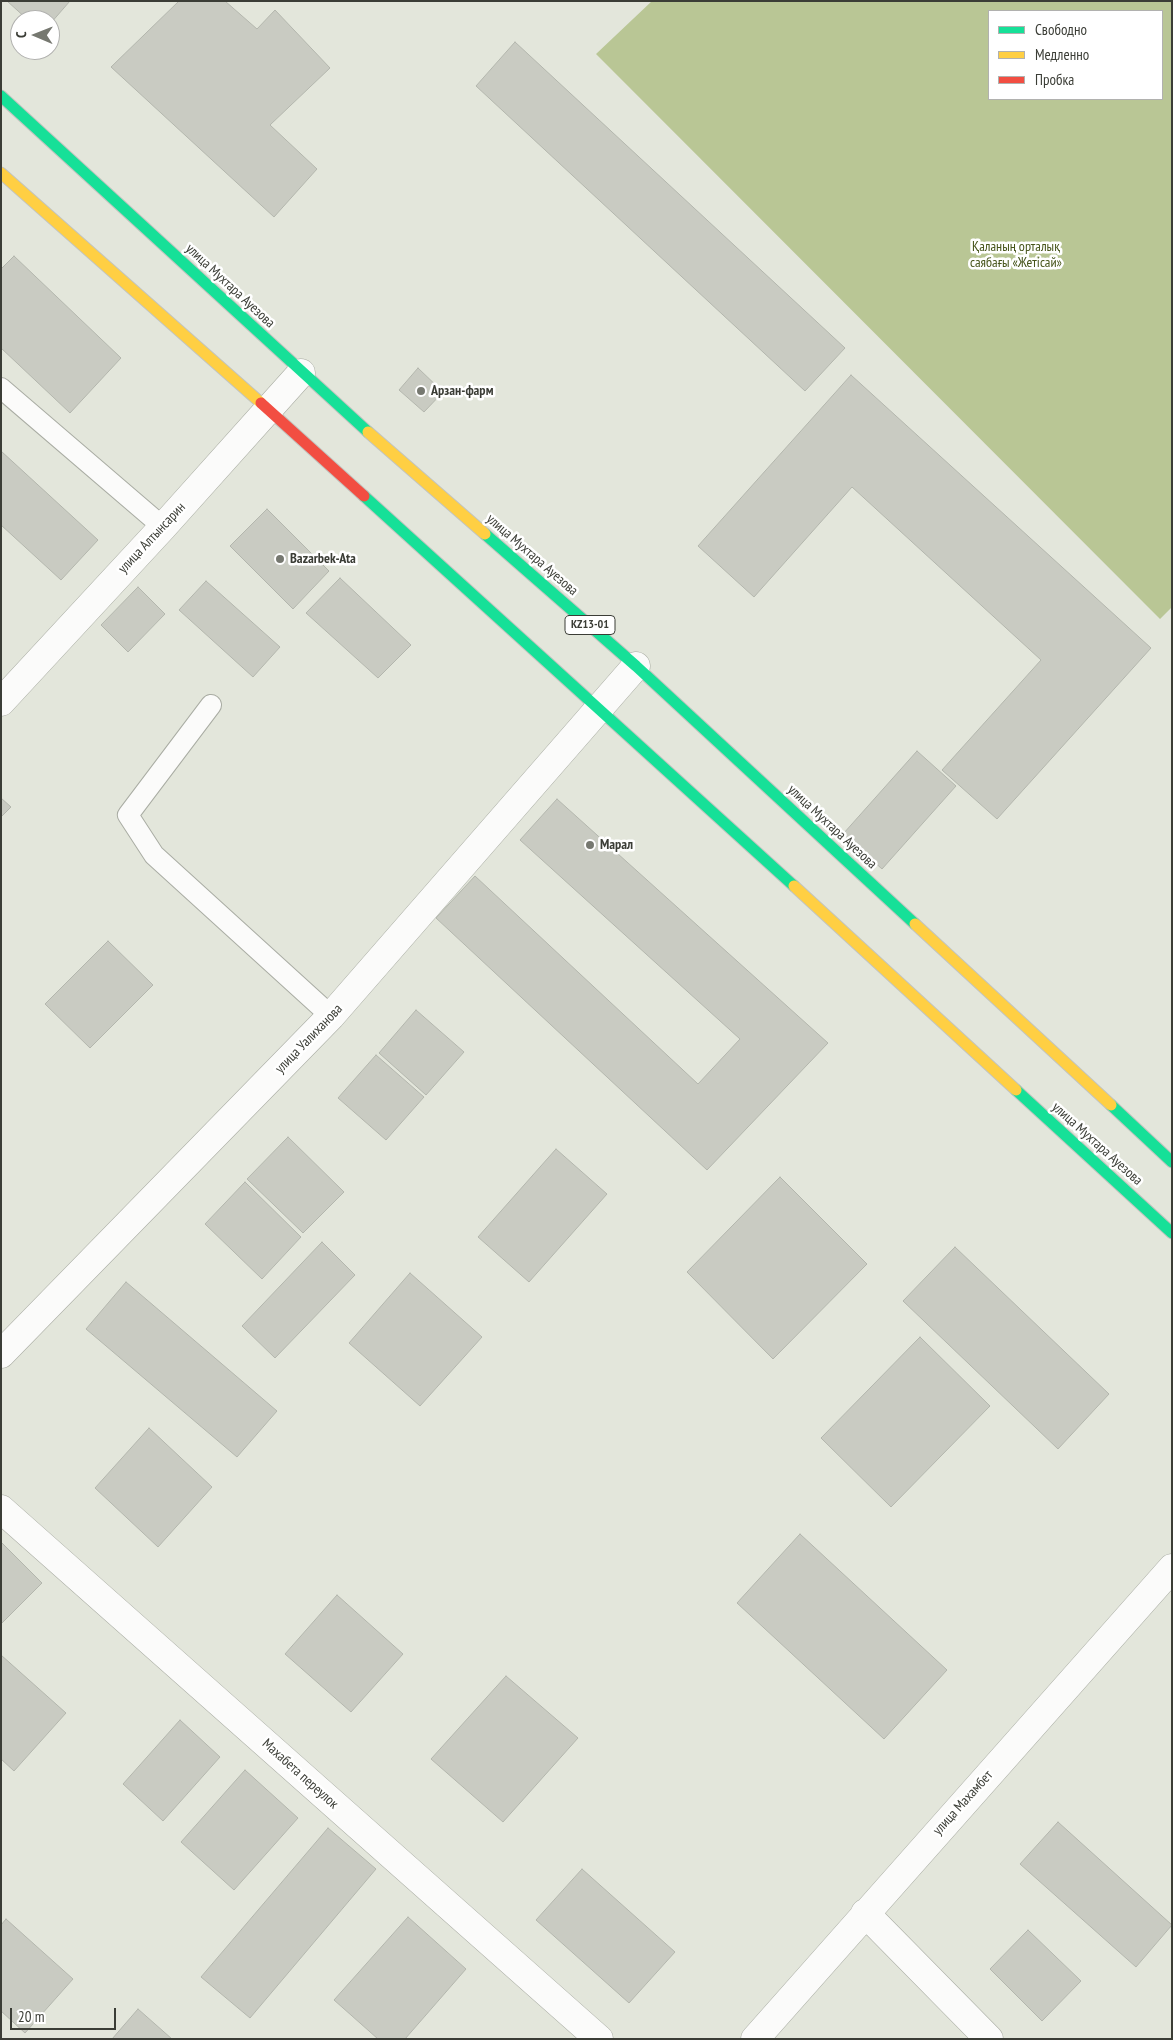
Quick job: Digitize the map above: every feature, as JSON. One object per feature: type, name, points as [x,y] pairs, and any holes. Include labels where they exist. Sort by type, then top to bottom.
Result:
[{"type":"main road","name":"улица Мухтара Ауезова","points":[[1,96],[301,373],[636,666],[1172,1162]]},
{"type":"main road","name":"улица Мухтара Ауезова","points":[[1,173],[269,410],[598,707],[1172,1233]]},
{"type":"street","name":"улица Алтынсарин","points":[[1,702],[163,527],[301,373]]},
{"type":"street","name":"улица Уалиханова","points":[[1,1354],[331,1016],[598,707],[636,666]]},
{"type":"street","name":"Махабета переулок","points":[[1,1508],[599,2039]]},
{"type":"street","name":"улица Махамбет","points":[[756,2039],[865,1913],[1172,1568]]},
{"type":"street","points":[[865,1913],[989,2039]]},
{"type":"lane","points":[[1,388],[163,527]]},
{"type":"lane","points":[[211,705],[128,815],[154,856],[331,1016]]},
{"type":"green space","name":"Қаланың орталық саябағы «Жетісай»","points":[[652,1],[1172,1],[1172,607],[1160,619],[596,54]]},
{"type":"building","points":[[7,1],[70,1],[60,12],[60,10],[17,10]]},
{"type":"building","points":[[179,1],[225,1],[257,29],[275,10],[330,68],[270,125],[317,169],[274,217],[111,67]]},
{"type":"building","points":[[515,42],[845,348],[805,391],[476,86]]},
{"type":"building","points":[[14,256],[121,358],[70,413],[1,348],[1,269]]},
{"type":"building","name":"Арзан-фарм","points":[[418,368],[443,392],[424,412],[399,390]]},
{"type":"building","points":[[851,375],[1151,648],[997,819],[942,770],[1041,660],[852,487],[754,597],[698,546]]},
{"type":"building","points":[[1,451],[98,540],[61,580],[1,525]]},
{"type":"building","name":"Bazarbek-Ata","points":[[267,509],[329,571],[293,609],[230,546]]},
{"type":"building","points":[[340,578],[411,645],[378,678],[306,613]]},
{"type":"building","points":[[206,581],[280,647],[253,677],[179,610]]},
{"type":"building","points":[[138,587],[165,614],[128,652],[101,625]]},
{"type":"building","points":[[917,751],[956,786],[882,869],[843,834]]},
{"type":"building","points":[[1,798],[11,807],[1,817]]},
{"type":"building","points":[[557,799],[828,1043],[707,1170],[436,918],[475,876],[698,1084],[740,1039],[520,840]]},
{"type":"building","points":[[108,941],[153,985],[90,1048],[45,1004]]},
{"type":"building","points":[[416,1010],[464,1052],[426,1095],[379,1053]]},
{"type":"building","points":[[376,1055],[424,1097],[386,1140],[338,1098]]},
{"type":"building","points":[[288,1137],[344,1192],[303,1233],[247,1179]]},
{"type":"building","points":[[556,1149],[607,1194],[529,1282],[478,1237]]},
{"type":"building","points":[[780,1177],[867,1264],[773,1359],[687,1272]]},
{"type":"building","points":[[245,1182],[301,1237],[262,1279],[205,1224]]},
{"type":"building","points":[[322,1242],[355,1275],[275,1358],[242,1326]]},
{"type":"building","points":[[955,1247],[1109,1394],[1058,1449],[903,1301]]},
{"type":"building","points":[[410,1273],[482,1337],[420,1406],[349,1343]]},
{"type":"building","points":[[126,1282],[277,1411],[237,1457],[86,1329]]},
{"type":"building","points":[[920,1337],[990,1406],[891,1507],[821,1438]]},
{"type":"building","points":[[149,1428],[212,1487],[158,1547],[95,1488]]},
{"type":"building","points":[[800,1534],[947,1670],[884,1739],[737,1603]]},
{"type":"building","points":[[1,1542],[42,1583],[1,1624]]},
{"type":"building","points":[[337,1595],[403,1654],[351,1712],[285,1654]]},
{"type":"building","points":[[1,1655],[66,1713],[14,1771],[1,1759]]},
{"type":"building","points":[[506,1676],[578,1738],[503,1822],[431,1759]]},
{"type":"building","points":[[180,1720],[220,1757],[163,1821],[123,1784]]},
{"type":"building","points":[[245,1770],[298,1818],[234,1890],[181,1842]]},
{"type":"building","points":[[1058,1822],[1172,1925],[1136,1967],[1020,1864]]},
{"type":"building","points":[[328,1828],[376,1869],[250,2018],[201,1977]]},
{"type":"building","points":[[582,1869],[675,1952],[629,2003],[536,1920]]},
{"type":"building","points":[[408,1917],[466,1969],[405,2039],[378,2039],[334,2000]]},
{"type":"building","points":[[6,1919],[73,1979],[25,2033],[1,2011],[1,1925]]},
{"type":"building","points":[[1028,1930],[1081,1981],[1042,2021],[990,1969]]},
{"type":"building","points":[[138,2009],[172,2039],[112,2039]]},
{"type":"traffic: fast","points":[[1,96],[368,432]]},
{"type":"traffic: fast","points":[[364,496],[794,886]]},
{"type":"traffic: fast","points":[[485,534],[636,666],[915,924]]},
{"type":"traffic: fast","points":[[1016,1090],[1172,1233]]},
{"type":"traffic: fast","points":[[1111,1105],[1172,1162]]},
{"type":"traffic: slow","points":[[1,173],[261,403]]},
{"type":"traffic: slow","points":[[368,432],[485,534]]},
{"type":"traffic: slow","points":[[794,886],[1016,1090]]},
{"type":"traffic: slow","points":[[915,924],[1111,1105]]},
{"type":"traffic: jam","points":[[261,403],[364,496]]},
{"type":"place","name":"Арзан-фарм","points":[[421,391]]},
{"type":"place","name":"Bazarbek-Ata","points":[[280,559]]},
{"type":"place","name":"Марал","points":[[590,845]]}]
